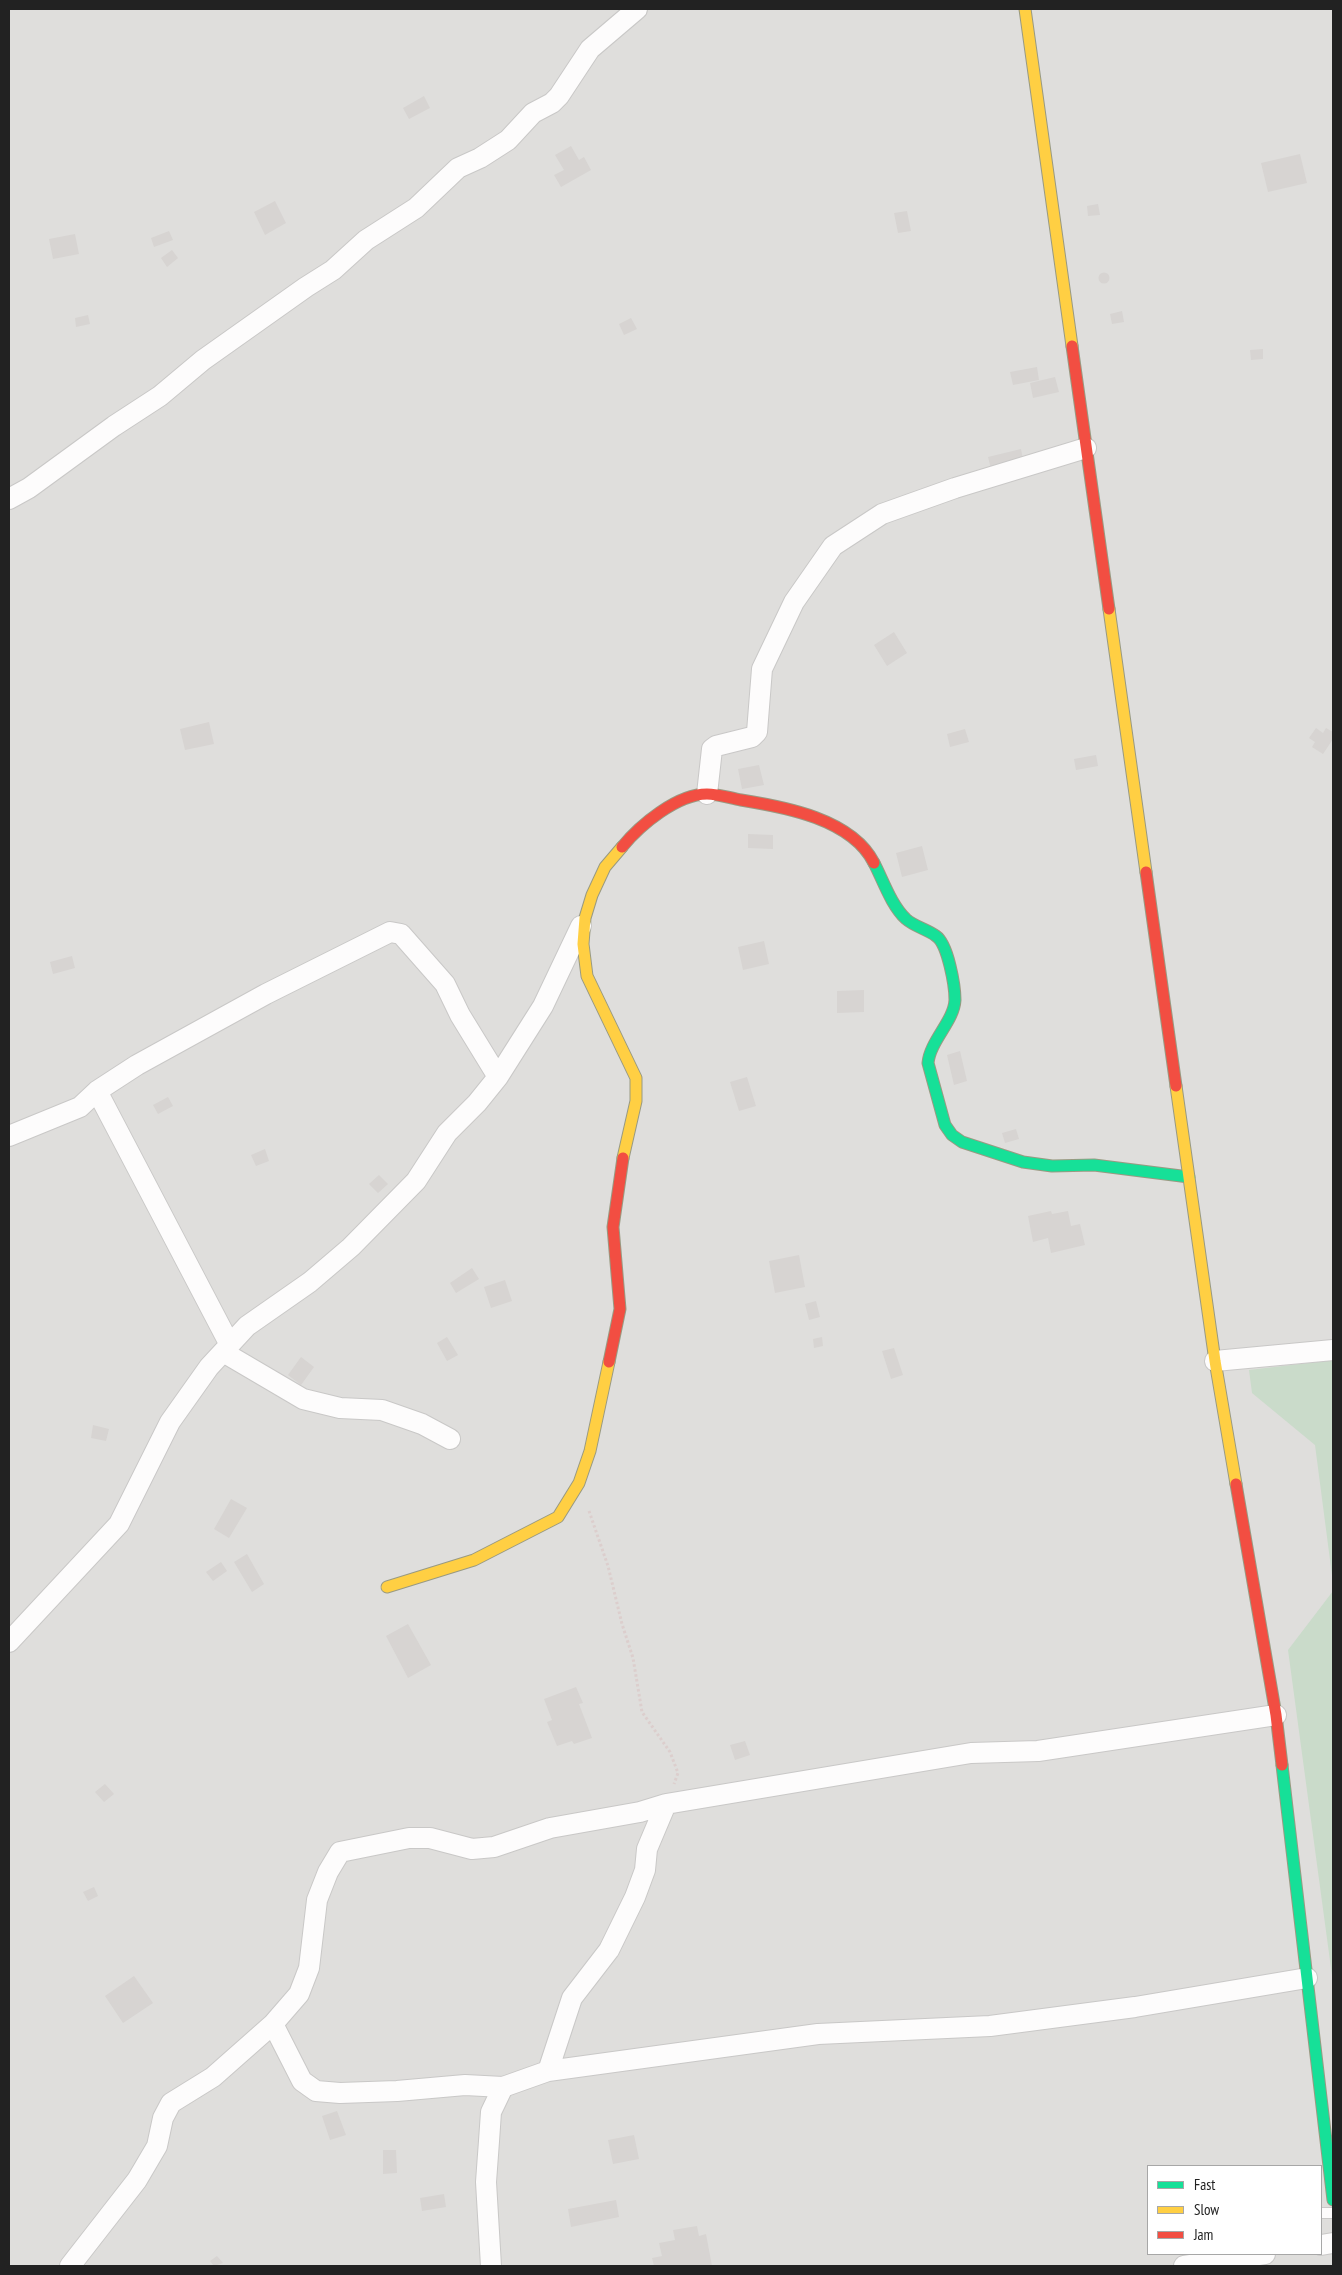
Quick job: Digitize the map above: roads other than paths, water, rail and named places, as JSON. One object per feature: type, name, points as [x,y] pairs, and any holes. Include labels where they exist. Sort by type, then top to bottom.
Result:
[{"type":"street","points":[[9,499],[29,488],[114,426],[160,396],[203,360],[333,270],[366,240],[416,208],[458,168],[480,158],[508,140],[533,113],[559,96],[590,49],[637,9]]},
{"type":"street","points":[[1024,9],[1215,1361],[1276,1715],[1333,2200]]},
{"type":"street","points":[[707,794],[712,749],[716,746],[752,737],[758,732],[762,669],[794,602],[833,546],[882,514],[955,488],[1086,448]]},
{"type":"street","points":[[9,1642],[119,1524],[170,1422],[226,1349],[247,1326],[310,1282],[389,1211],[416,1181],[447,1133],[477,1103],[498,1077],[552,988],[605,867],[626,842],[655,814],[693,797],[707,794],[780,806],[818,819],[851,835],[863,845],[871,857],[888,893],[905,918],[922,930],[935,935],[942,942],[952,972],[955,1002],[929,1053],[928,1063],[940,1111],[945,1125],[952,1135],[962,1142],[1023,1162],[1069,1167],[1094,1164],[1189,1177]]},
{"type":"street","points":[[386,1587],[474,1560],[558,1517],[579,1482],[590,1450],[620,1308],[613,1227],[625,1148],[636,1101],[636,1078],[587,976],[583,944],[584,918]]},
{"type":"street","points":[[9,1136],[80,1107],[97,1091],[137,1065],[266,994],[390,932],[401,934],[445,984],[460,1015],[498,1077]]},
{"type":"street","points":[[552,988],[562,982],[575,981],[594,991]]},
{"type":"street","points":[[97,1091],[226,1349],[303,1399],[340,1408],[382,1410],[422,1424],[450,1439]]},
{"type":"street","points":[[1215,1361],[1333,1350]]},
{"type":"street","points":[[70,2266],[137,2180],[157,2146],[163,2118],[171,2103],[213,2077],[273,2024],[299,1994],[309,1968],[317,1900],[328,1872],[340,1852],[409,1838],[430,1838],[472,1849],[494,1847],[550,1828],[640,1812],[666,1804],[971,1753],[1038,1751],[1276,1715]]},
{"type":"street","points":[[548,2071],[572,1998],[609,1950],[636,1897],[645,1870],[646,1849],[666,1804]]},
{"type":"street","points":[[273,2024],[302,2081],[316,2091],[340,2093],[397,2091],[465,2085],[503,2087],[548,2071],[818,2034],[990,2026],[1135,2007],[1307,1978]]},
{"type":"street","points":[[491,2266],[486,2182],[491,2112],[503,2087]]},
{"type":"street","points":[[1184,2266],[1251,2255]]}]
